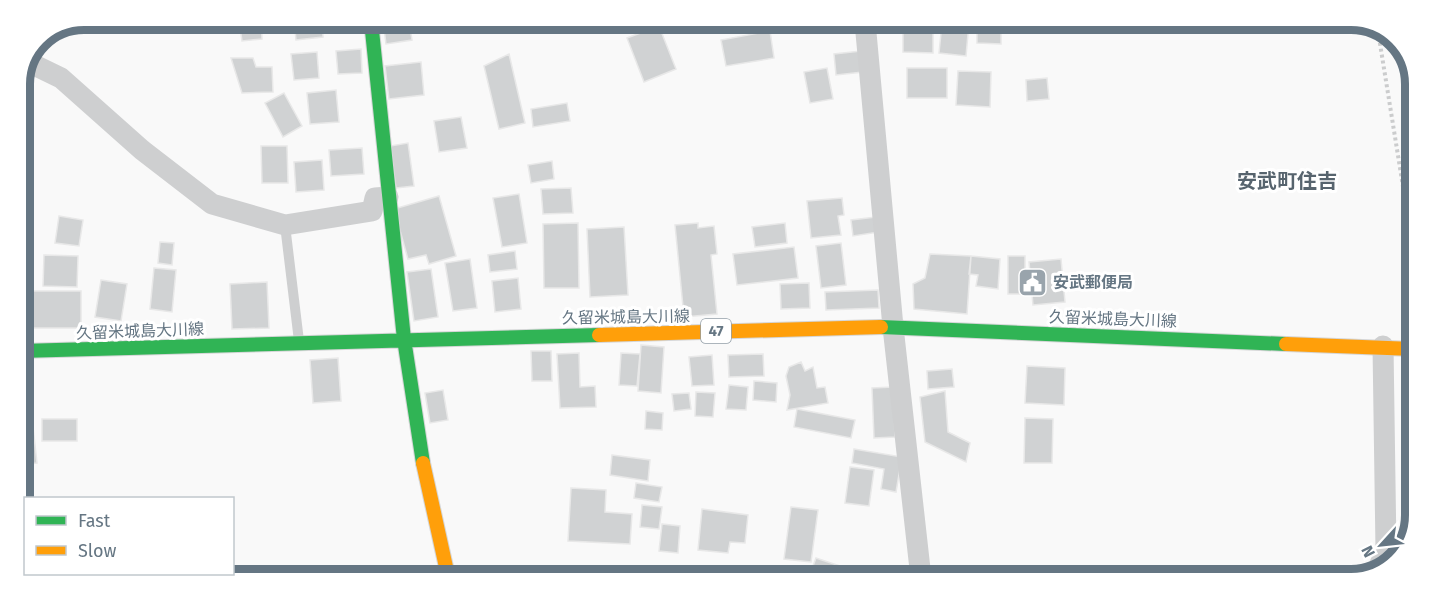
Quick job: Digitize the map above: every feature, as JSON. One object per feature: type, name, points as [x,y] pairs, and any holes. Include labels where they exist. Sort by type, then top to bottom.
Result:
[{"type":"main road","points":[[372,30],[404,339],[427,492],[446,569]]},
{"type":"main road","name":"久留米城島大川線","points":[[30,351],[893,327],[1405,347]]},
{"type":"street","points":[[866,30],[893,327],[920,569]]},
{"type":"street","points":[[34,65],[61,78],[142,150],[212,204],[285,225],[372,211],[375,198],[388,197]]},
{"type":"street","points":[[1382,559],[1386,550],[1383,346]]},
{"type":"lane","points":[[285,225],[299,342]]},
{"type":"path","points":[[1379,38],[1405,199]]},
{"type":"building","points":[[240,30],[262,30],[262,39],[242,41]]},
{"type":"building","points":[[295,30],[323,30],[323,37],[296,40]]},
{"type":"building","points":[[384,30],[410,30],[412,40],[386,44]]},
{"type":"building","points":[[648,30],[661,30],[676,69],[644,82],[627,38]]},
{"type":"building","points":[[903,30],[933,30],[933,53],[903,52]]},
{"type":"building","points":[[941,30],[968,30],[966,56],[939,53]]},
{"type":"building","points":[[977,30],[1001,30],[1001,44],[977,43]]},
{"type":"building","points":[[770,31],[774,58],[726,66],[721,40]]},
{"type":"building","points":[[361,49],[362,73],[338,74],[336,51]]},
{"type":"building","points":[[861,51],[863,72],[836,75],[834,54]]},
{"type":"building","points":[[317,52],[319,78],[294,80],[291,54]]},
{"type":"building","points":[[509,54],[525,123],[499,129],[484,66]]},
{"type":"building","points":[[231,58],[253,58],[256,67],[272,67],[273,92],[242,93]]},
{"type":"building","points":[[421,62],[424,95],[389,99],[385,66]]},
{"type":"building","points":[[827,68],[833,99],[810,103],[804,72]]},
{"type":"building","points":[[907,68],[947,68],[947,98],[907,98]]},
{"type":"building","points":[[958,71],[991,72],[990,107],[956,105]]},
{"type":"building","points":[[1047,78],[1049,99],[1027,101],[1026,80]]},
{"type":"building","points":[[336,90],[339,122],[310,124],[307,93]]},
{"type":"building","points":[[284,93],[302,126],[283,137],[265,103]]},
{"type":"building","points":[[567,103],[570,121],[533,127],[531,109]]},
{"type":"building","points":[[461,117],[467,148],[439,152],[434,121]]},
{"type":"building","points":[[408,143],[414,186],[396,188],[390,146]]},
{"type":"building","points":[[261,146],[287,146],[288,183],[262,183]]},
{"type":"building","points":[[362,148],[364,174],[331,176],[329,150]]},
{"type":"building","points":[[322,160],[324,190],[296,192],[294,162]]},
{"type":"building","points":[[552,161],[554,179],[531,183],[528,165]]},
{"type":"building","points":[[571,188],[573,213],[543,214],[541,189]]},
{"type":"building","points":[[519,194],[527,243],[502,247],[493,198]]},
{"type":"building","points":[[439,196],[456,256],[429,264],[426,255],[408,259],[394,209]]},
{"type":"building","points":[[842,198],[844,215],[838,216],[841,235],[811,238],[807,201]]},
{"type":"building","points":[[59,216],[83,220],[79,246],[55,243]]},
{"type":"building","points":[[876,217],[879,232],[853,236],[851,220]]},
{"type":"building","points":[[578,223],[579,288],[544,288],[543,224]]},
{"type":"building","points":[[698,223],[698,228],[714,226],[717,254],[711,255],[717,314],[684,317],[675,225]]},
{"type":"building","points":[[785,223],[787,243],[755,247],[752,227]]},
{"type":"building","points":[[624,227],[628,295],[590,297],[587,229]]},
{"type":"building","points":[[160,242],[174,243],[172,265],[158,263]]},
{"type":"building","points":[[841,243],[846,285],[821,288],[816,246]]},
{"type":"building","points":[[794,247],[798,278],[737,285],[733,254]]},
{"type":"building","points":[[515,251],[517,269],[490,272],[488,255]]},
{"type":"building","points":[[930,254],[971,256],[967,314],[914,309],[913,284],[925,278]]},
{"type":"building","points":[[44,255],[78,256],[77,287],[43,286]]},
{"type":"building","points":[[971,256],[1000,259],[998,289],[976,286],[978,275],[969,274]]},
{"type":"building","points":[[1008,256],[1025,256],[1025,294],[1008,294]]},
{"type":"building","points":[[470,259],[477,308],[453,311],[445,263]]},
{"type":"building","points":[[1061,259],[1065,302],[1033,305],[1029,262]]},
{"type":"building","points":[[154,268],[176,270],[172,312],[150,309]]},
{"type":"building","points":[[431,269],[438,317],[414,321],[407,272]]},
{"type":"building","points":[[518,278],[521,309],[495,312],[492,281]]},
{"type":"building","points":[[101,280],[127,284],[121,321],[95,317]]},
{"type":"building","points":[[267,282],[269,328],[232,329],[230,284]]},
{"type":"building","points":[[809,283],[810,308],[781,309],[780,284]]},
{"type":"building","points":[[878,290],[879,308],[826,310],[825,292]]},
{"type":"building","points":[[32,291],[81,291],[81,328],[32,328]]},
{"type":"building","points":[[641,345],[664,347],[661,393],[638,391]]},
{"type":"building","points":[[531,351],[551,351],[552,381],[532,381]]},
{"type":"building","points":[[579,353],[580,387],[595,386],[596,407],[560,408],[557,354]]},
{"type":"building","points":[[621,353],[640,354],[637,386],[619,385]]},
{"type":"building","points":[[763,354],[764,376],[729,377],[728,355]]},
{"type":"building","points":[[712,355],[714,385],[692,386],[689,357]]},
{"type":"building","points":[[338,358],[341,401],[313,403],[310,360]]},
{"type":"building","points":[[801,362],[805,371],[813,367],[817,388],[825,387],[828,403],[787,410],[790,395],[786,376],[789,367]]},
{"type":"building","points":[[30,366],[32,366],[32,388],[30,388]]},
{"type":"building","points":[[1027,366],[1065,368],[1064,405],[1025,403]]},
{"type":"building","points":[[952,369],[954,387],[928,389],[927,371]]},
{"type":"building","points":[[754,381],[777,383],[776,402],[753,400]]},
{"type":"building","points":[[729,385],[748,387],[746,410],[726,409]]},
{"type":"building","points":[[893,387],[895,437],[874,438],[872,388]]},
{"type":"building","points":[[443,390],[448,420],[430,423],[425,393]]},
{"type":"building","points":[[945,391],[948,432],[970,443],[966,462],[925,442],[920,397]]},
{"type":"building","points":[[696,392],[715,393],[713,417],[695,416]]},
{"type":"building","points":[[689,393],[691,409],[674,411],[672,394]]},
{"type":"building","points":[[797,409],[855,420],[851,438],[794,427]]},
{"type":"building","points":[[646,411],[663,413],[662,430],[645,429]]},
{"type":"building","points":[[1025,418],[1053,419],[1052,463],[1024,463]]},
{"type":"building","points":[[42,419],[77,419],[77,441],[42,441]]},
{"type":"building","points":[[30,427],[33,427],[37,463],[30,464]]},
{"type":"building","points":[[854,449],[902,457],[896,492],[881,489],[884,469],[852,463]]},
{"type":"building","points":[[612,455],[650,460],[648,481],[610,475]]},
{"type":"building","points":[[850,467],[874,470],[869,506],[845,503]]},
{"type":"building","points":[[636,483],[662,487],[659,502],[634,498]]},
{"type":"building","points":[[571,488],[606,490],[605,512],[632,514],[630,544],[568,541]]},
{"type":"building","points":[[642,505],[662,507],[659,529],[640,527]]},
{"type":"building","points":[[791,507],[818,510],[811,562],[784,559]]},
{"type":"building","points":[[702,509],[748,515],[745,543],[730,542],[728,553],[698,550]]},
{"type":"building","points":[[662,524],[680,526],[678,553],[659,551]]},
{"type":"building","points":[[816,558],[843,567],[842,569],[812,569]]},
{"type":"traffic: fast","points":[[372,30],[404,339],[423,463]]},
{"type":"traffic: fast","points":[[881,327],[1286,344]]},
{"type":"traffic: fast","points":[[30,351],[599,335]]},
{"type":"traffic: slow","points":[[599,335],[881,327]]},
{"type":"traffic: slow","points":[[1286,344],[1405,349]]},
{"type":"traffic: slow","points":[[423,463],[446,569]]},
{"type":"place","name":"安武郵便局","points":[[1032,282]]},
{"type":"district","name":"安武町住吉","points":[[1287,181]]}]
